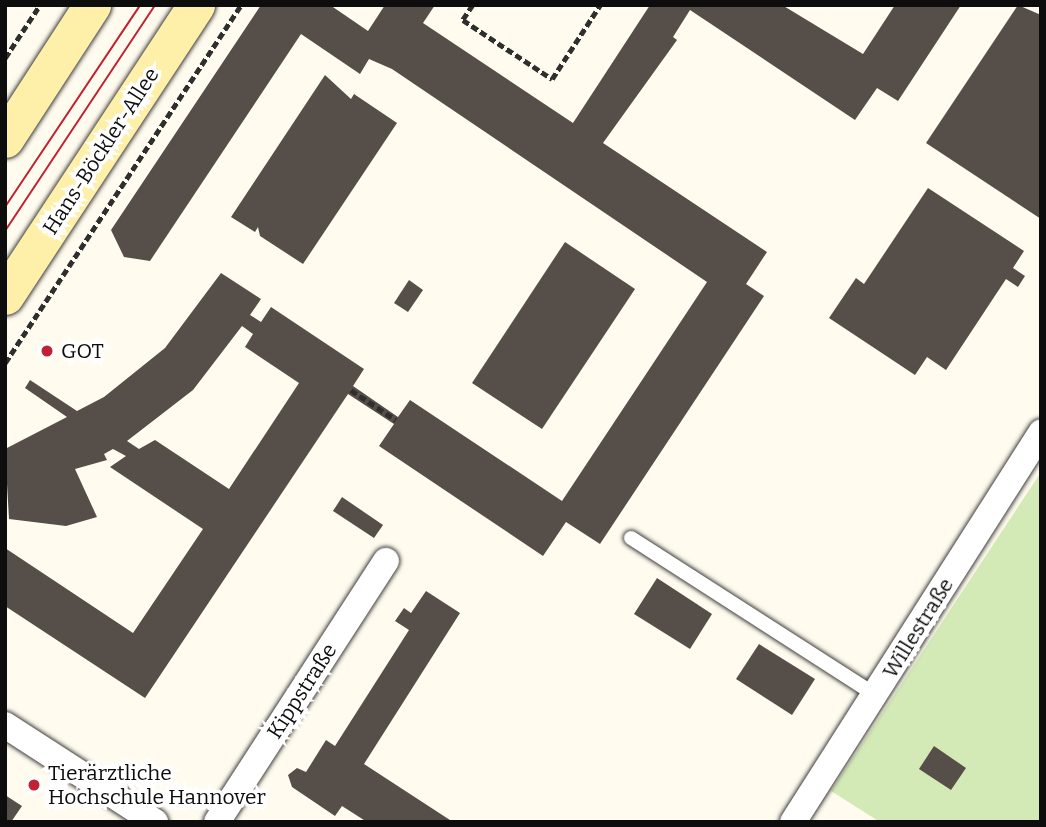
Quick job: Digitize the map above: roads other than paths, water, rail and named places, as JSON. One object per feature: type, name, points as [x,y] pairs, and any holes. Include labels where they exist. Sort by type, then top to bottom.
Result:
[{"type":"main road","points":[[5,139],[92,5]]},
{"type":"main road","name":"Hans-Böckler-Allee","points":[[5,296],[195,5]]},
{"type":"street","name":"Willestraße","points":[[793,822],[1041,432]]},
{"type":"street","name":"Kippstraße","points":[[217,822],[387,561]]},
{"type":"street","points":[[5,725],[155,822]]},
{"type":"lane","points":[[631,538],[876,695]]},
{"type":"tram line","points":[[5,207],[140,5]]},
{"type":"tram line","points":[[5,231],[155,5]]},
{"type":"place","name":"GOT","points":[[47,351]]},
{"type":"place","name":"Tierärztliche Hochschule Hannover","points":[[34,785]]}]
